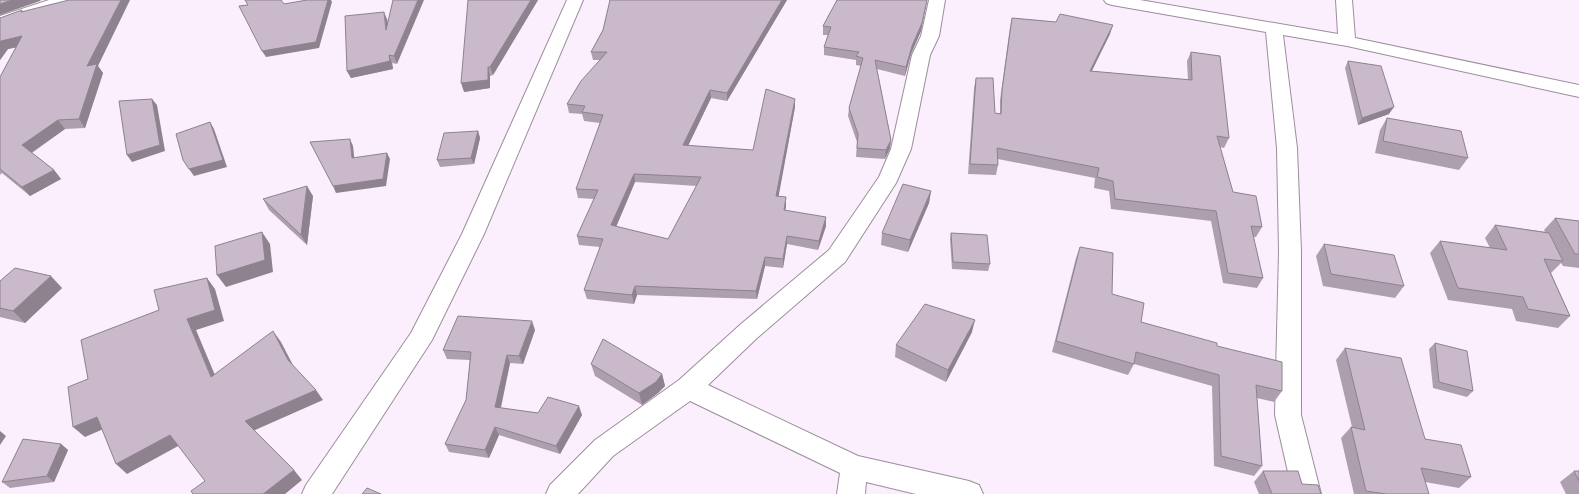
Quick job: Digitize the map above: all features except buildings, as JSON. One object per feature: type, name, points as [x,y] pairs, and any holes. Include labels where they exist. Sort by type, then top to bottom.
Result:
[{"type":"street","points":[[0,22],[65,0]]},
{"type":"street","points":[[316,494],[420,340],[473,234],[540,84],[575,0]]},
{"type":"street","points":[[560,494],[604,448],[688,388],[749,331],[837,256],[889,178],[901,149],[921,55],[930,36],[936,0]]},
{"type":"street","points":[[1112,0],[1136,2],[1347,41],[1579,91]]},
{"type":"street","points":[[1344,0],[1347,41]]},
{"type":"street","points":[[1274,28],[1288,148],[1290,251],[1288,415],[1303,483],[1307,494]]},
{"type":"street","points":[[688,388],[854,467],[969,494]]},
{"type":"street","points":[[851,494],[854,467]]}]
